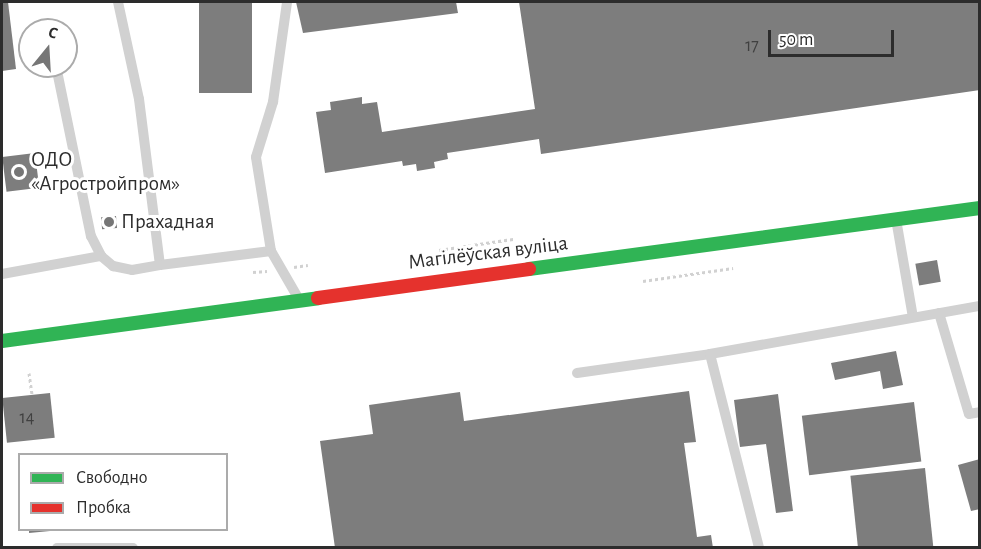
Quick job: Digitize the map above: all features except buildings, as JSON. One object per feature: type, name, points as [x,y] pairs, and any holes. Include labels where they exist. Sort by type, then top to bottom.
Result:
[{"type":"street","name":"Магілёўская вуліца","points":[[2,340],[297,296],[980,208]]},
{"type":"lane","points":[[118,2],[139,99],[160,265]]},
{"type":"lane","points":[[286,2],[273,102],[256,156],[271,251],[297,296]]},
{"type":"lane","points":[[58,78],[91,236],[101,256],[113,266],[132,270],[271,251]]},
{"type":"lane","points":[[896,219],[913,317]]},
{"type":"lane","points":[[2,274],[101,256]]},
{"type":"lane","points":[[577,373],[710,354],[980,306]]},
{"type":"lane","points":[[939,313],[969,414],[980,412]]},
{"type":"lane","points":[[710,354],[759,548]]},
{"type":"lane","points":[[57,548],[133,548]]},
{"type":"path","points":[[439,250],[513,239]]},
{"type":"path","points":[[643,281],[733,268]]},
{"type":"path","points":[[29,373],[32,395]]},
{"type":"traffic: fast","points":[[529,269],[980,208]]},
{"type":"traffic: fast","points":[[2,341],[318,298]]},
{"type":"traffic: jam","points":[[318,298],[529,269]]},
{"type":"place","name":"ОДО «Агростройпром»","points":[[19,172]]},
{"type":"place","name":"Прахадная","points":[[109,222]]}]
